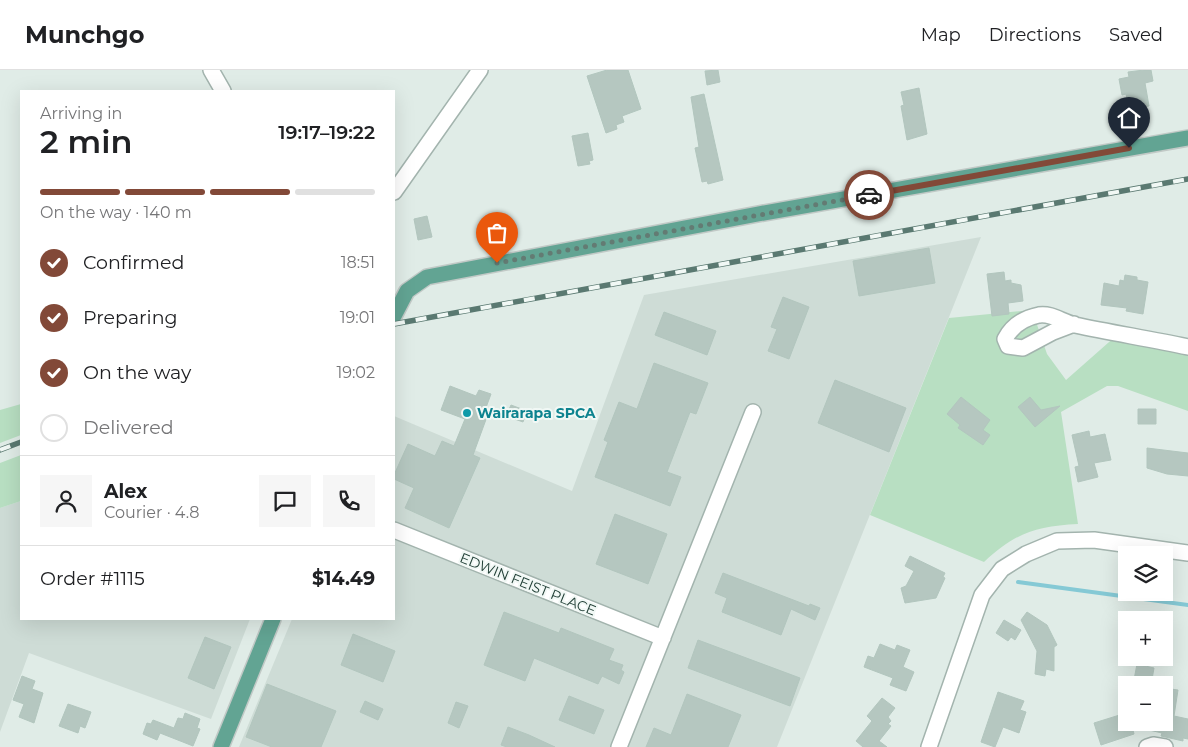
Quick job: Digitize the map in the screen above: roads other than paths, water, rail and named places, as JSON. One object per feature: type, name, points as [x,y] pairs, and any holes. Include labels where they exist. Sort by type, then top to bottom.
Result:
[{"type":"main road","points":[[397,300],[415,284],[427,277],[749,216],[1188,138]]},
{"type":"main road","points":[[221,747],[273,620]]},
{"type":"street","points":[[211,70],[222,90]]},
{"type":"street","points":[[395,191],[480,70]]},
{"type":"street","points":[[1074,324],[1188,347]]},
{"type":"street","points":[[619,747],[753,412]]},
{"type":"street","name":"EDWIN FEIST PLACE","points":[[395,530],[663,638]]},
{"type":"street","points":[[929,747],[982,595],[1002,569],[1026,554],[1057,541],[1094,540],[1188,553]]},
{"type":"street","points":[[1147,747],[1153,745],[1165,747]]},
{"type":"waterway","points":[[1018,582],[1188,605]]},
{"type":"railway","points":[[395,324],[1188,179]]},
{"type":"railway","points":[[0,450],[20,442]]},
{"type":"place","name":"Wairarapa SPCA","points":[[467,413]]}]
